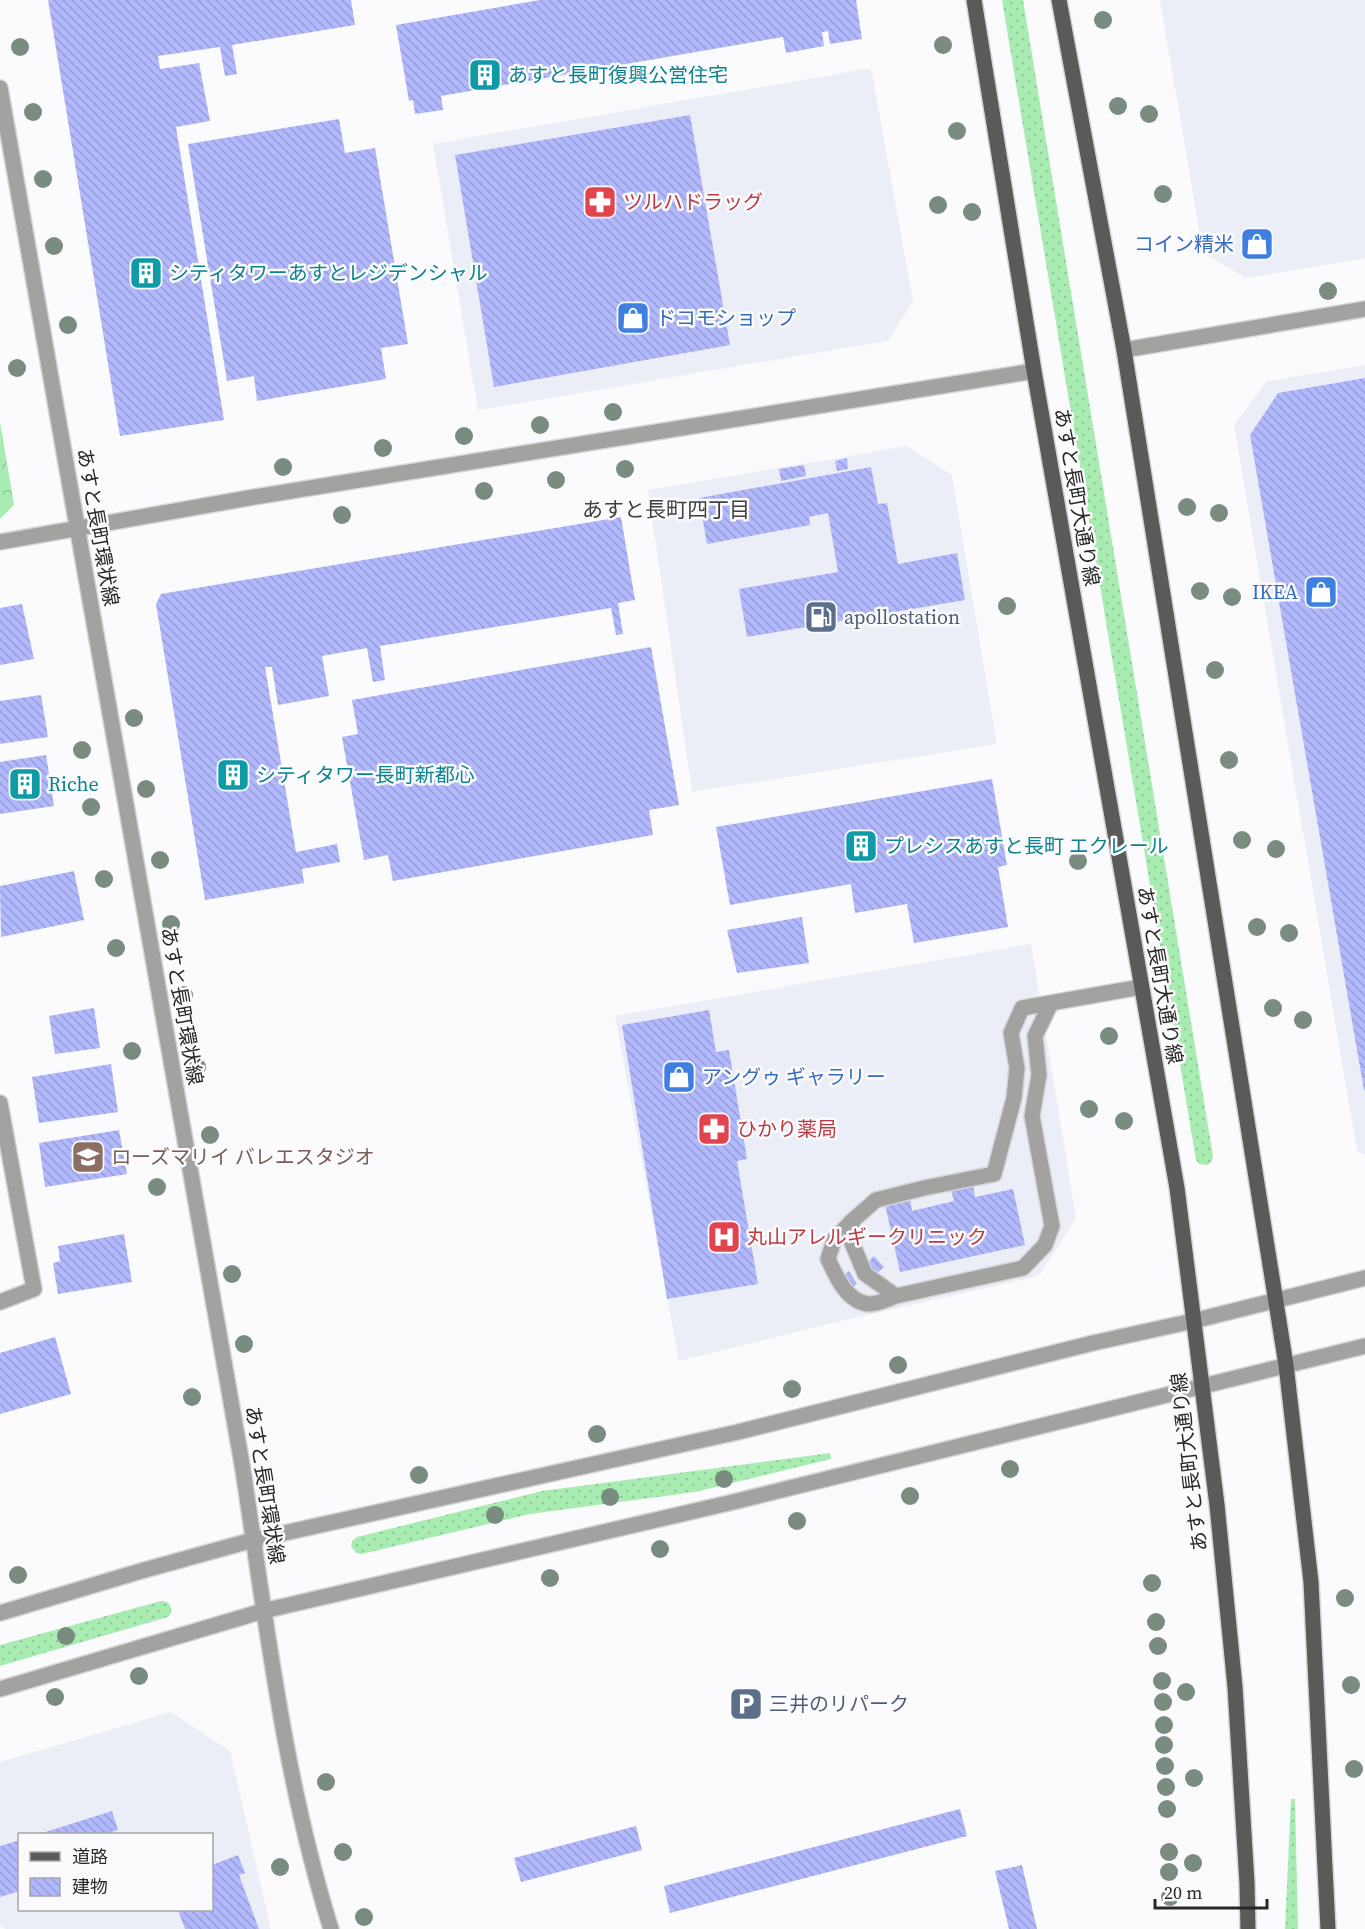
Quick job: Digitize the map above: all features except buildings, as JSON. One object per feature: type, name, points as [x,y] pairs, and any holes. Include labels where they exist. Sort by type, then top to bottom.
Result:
[{"type":"main road","name":"あすと長町大通り線","points":[[974,0],[1034,371],[1177,1188],[1216,1505],[1235,1687],[1248,1929]]},
{"type":"main road","points":[[1059,0],[1124,350],[1286,1365],[1311,1582],[1328,1929]]},
{"type":"street","name":"あすと長町環状線","points":[[0,88],[254,1540],[263,1611],[297,1794],[317,1886],[331,1929]]},
{"type":"street","points":[[1124,350],[1365,309]]},
{"type":"street","points":[[0,542],[278,493],[1034,371]]},
{"type":"street","points":[[1051,1003],[1035,1036],[1039,1075],[1032,1116],[1052,1226],[1045,1245],[1023,1268],[896,1296],[870,1304],[851,1297],[828,1258],[834,1240],[876,1200],[994,1174],[1014,1098],[1017,1068],[1011,1033],[1022,1008],[1141,987]]},
{"type":"street","points":[[0,1103],[34,1289],[0,1302]]},
{"type":"street","points":[[852,1221],[852,1243],[865,1274],[896,1296]]},
{"type":"street","points":[[0,1613],[150,1568],[254,1540],[738,1432],[1365,1278]]},
{"type":"street","points":[[0,1689],[263,1611],[729,1503],[1365,1346]]},
{"type":"shaded area","points":[[1160,0],[1365,0],[1365,258],[1246,278],[1203,253]]},
{"type":"shaded area","points":[[871,68],[913,301],[888,341],[478,410],[433,144]]},
{"type":"shaded area","name":"IKEA","points":[[1365,365],[1365,1155],[1357,1151],[1234,425],[1267,381]]},
{"type":"shaded area","name":"apollostation","points":[[907,446],[952,475],[997,744],[692,792],[648,490]]},
{"type":"shaded area","points":[[1031,944],[1076,1218],[1039,1276],[679,1361],[615,1016]]},
{"type":"shaded area","points":[[171,1712],[230,1751],[271,1929],[5,1929],[0,1925],[0,1762]]},
{"type":"green space","points":[[1002,0],[1023,0],[1213,1156],[1208,1165],[1199,1164],[1196,1160]]},
{"type":"green space","points":[[0,422],[14,505],[0,519]]},
{"type":"green space","points":[[830,1453],[831,1459],[695,1492],[530,1514],[362,1554],[356,1553],[351,1546],[352,1541],[357,1537],[542,1491]]},
{"type":"green space","points":[[161,1601],[167,1602],[170,1606],[171,1611],[168,1617],[0,1666],[0,1645]]},
{"type":"green space","points":[[1291,1799],[1295,1799],[1298,1929],[1285,1929]]},
{"type":"place","name":"あすと長町復興公営住宅","points":[[485,75]]},
{"type":"place","name":"ツルハドラッグ","points":[[600,202]]},
{"type":"place","name":"コイン精米","points":[[1257,244]]},
{"type":"place","name":"シティタワーあすとレジデンシャル","points":[[146,273]]},
{"type":"place","name":"ドコモショップ","points":[[633,318]]},
{"type":"place","name":"IKEA","points":[[1321,592]]},
{"type":"place","name":"apollostation","points":[[821,617]]},
{"type":"place","name":"シティタワー長町新都心","points":[[233,775]]},
{"type":"place","name":"Riche","points":[[25,784]]},
{"type":"place","name":"プレシスあすと長町 エクレール","points":[[861,846]]},
{"type":"place","name":"アングゥ ギャラリー","points":[[679,1077]]},
{"type":"place","name":"ひかり薬局","points":[[714,1129]]},
{"type":"place","name":"ローズマリイ バレエスタジオ","points":[[88,1157]]},
{"type":"place","name":"丸山アレルギークリニック","points":[[724,1237]]},
{"type":"place","name":"三井のリパーク","points":[[746,1704]]},
{"type":"district","name":"あすと長町四丁目","points":[[666,509]]}]
